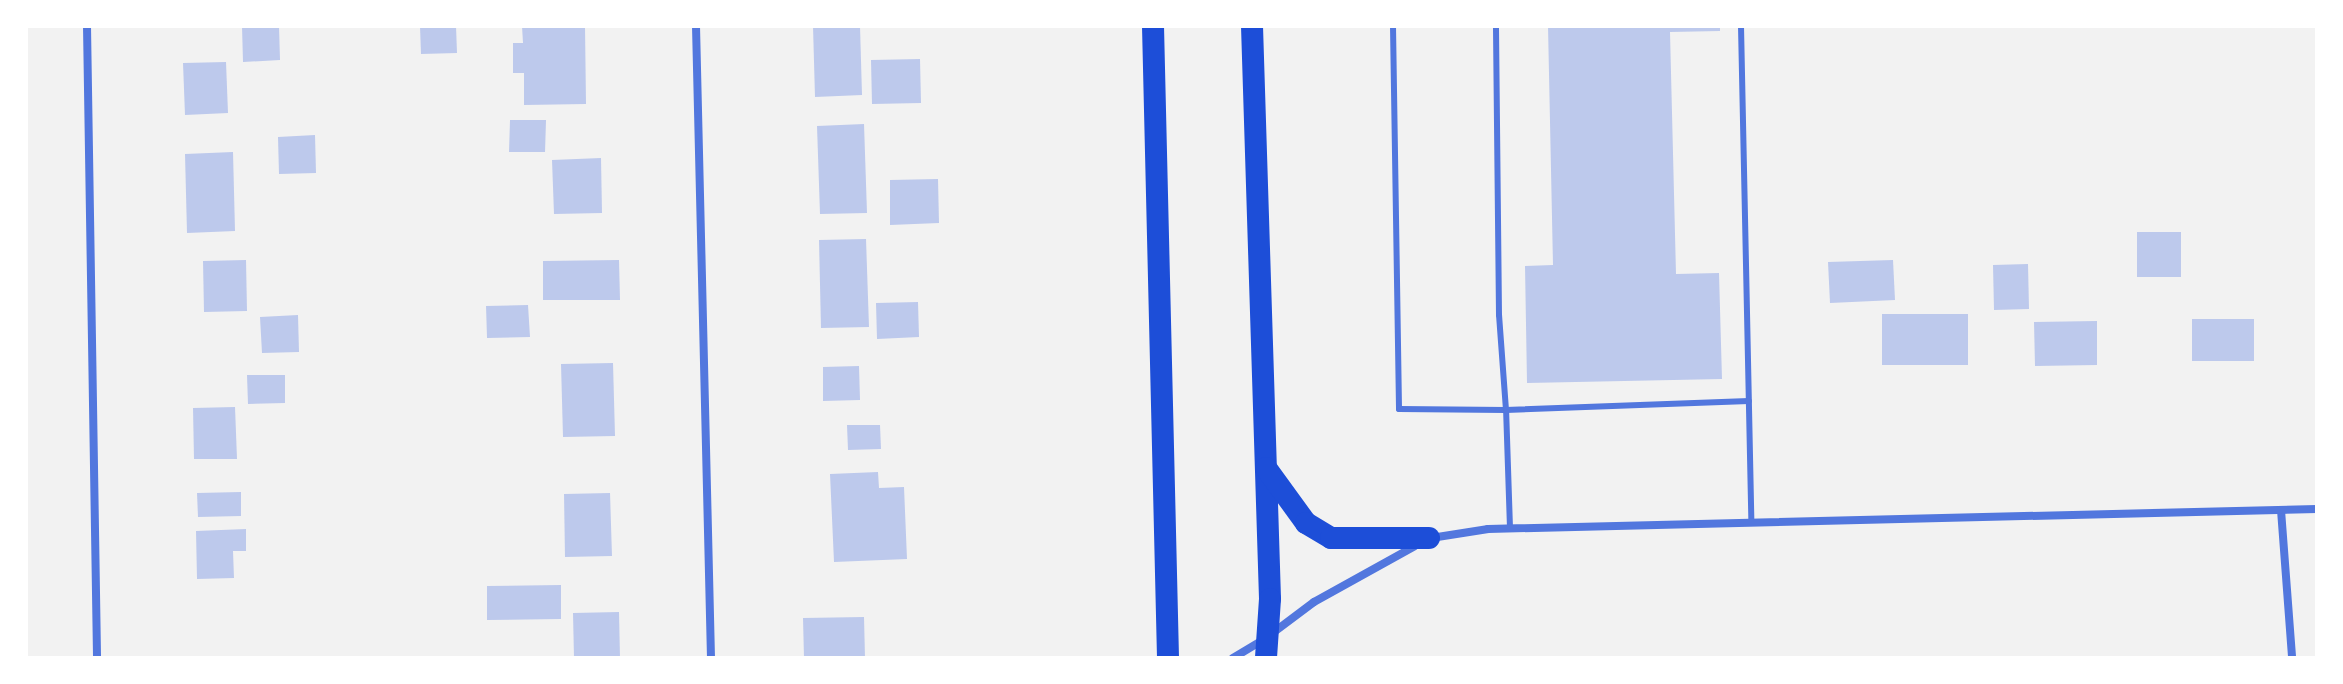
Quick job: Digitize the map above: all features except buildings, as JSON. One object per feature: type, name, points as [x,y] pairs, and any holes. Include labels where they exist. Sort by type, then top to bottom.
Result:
[{"type":"highway","points":[[1153,26],[1168,658]]},
{"type":"highway","points":[[1252,26],[1270,599],[1266,648]]},
{"type":"highway","points":[[1266,468],[1306,523],[1331,538],[1429,538]]},
{"type":"street","points":[[87,26],[97,658]]},
{"type":"street","points":[[696,26],[711,658]]},
{"type":"street","points":[[1233,658],[1266,648],[1338,587],[1429,538],[1510,528],[2317,509]]},
{"type":"street","points":[[2281,510],[2292,658]]},
{"type":"lane","points":[[1393,26],[1399,409],[1506,410],[1749,401]]},
{"type":"lane","points":[[1496,26],[1499,315],[1510,528]]},
{"type":"lane","points":[[1741,26],[1751,523]]}]
